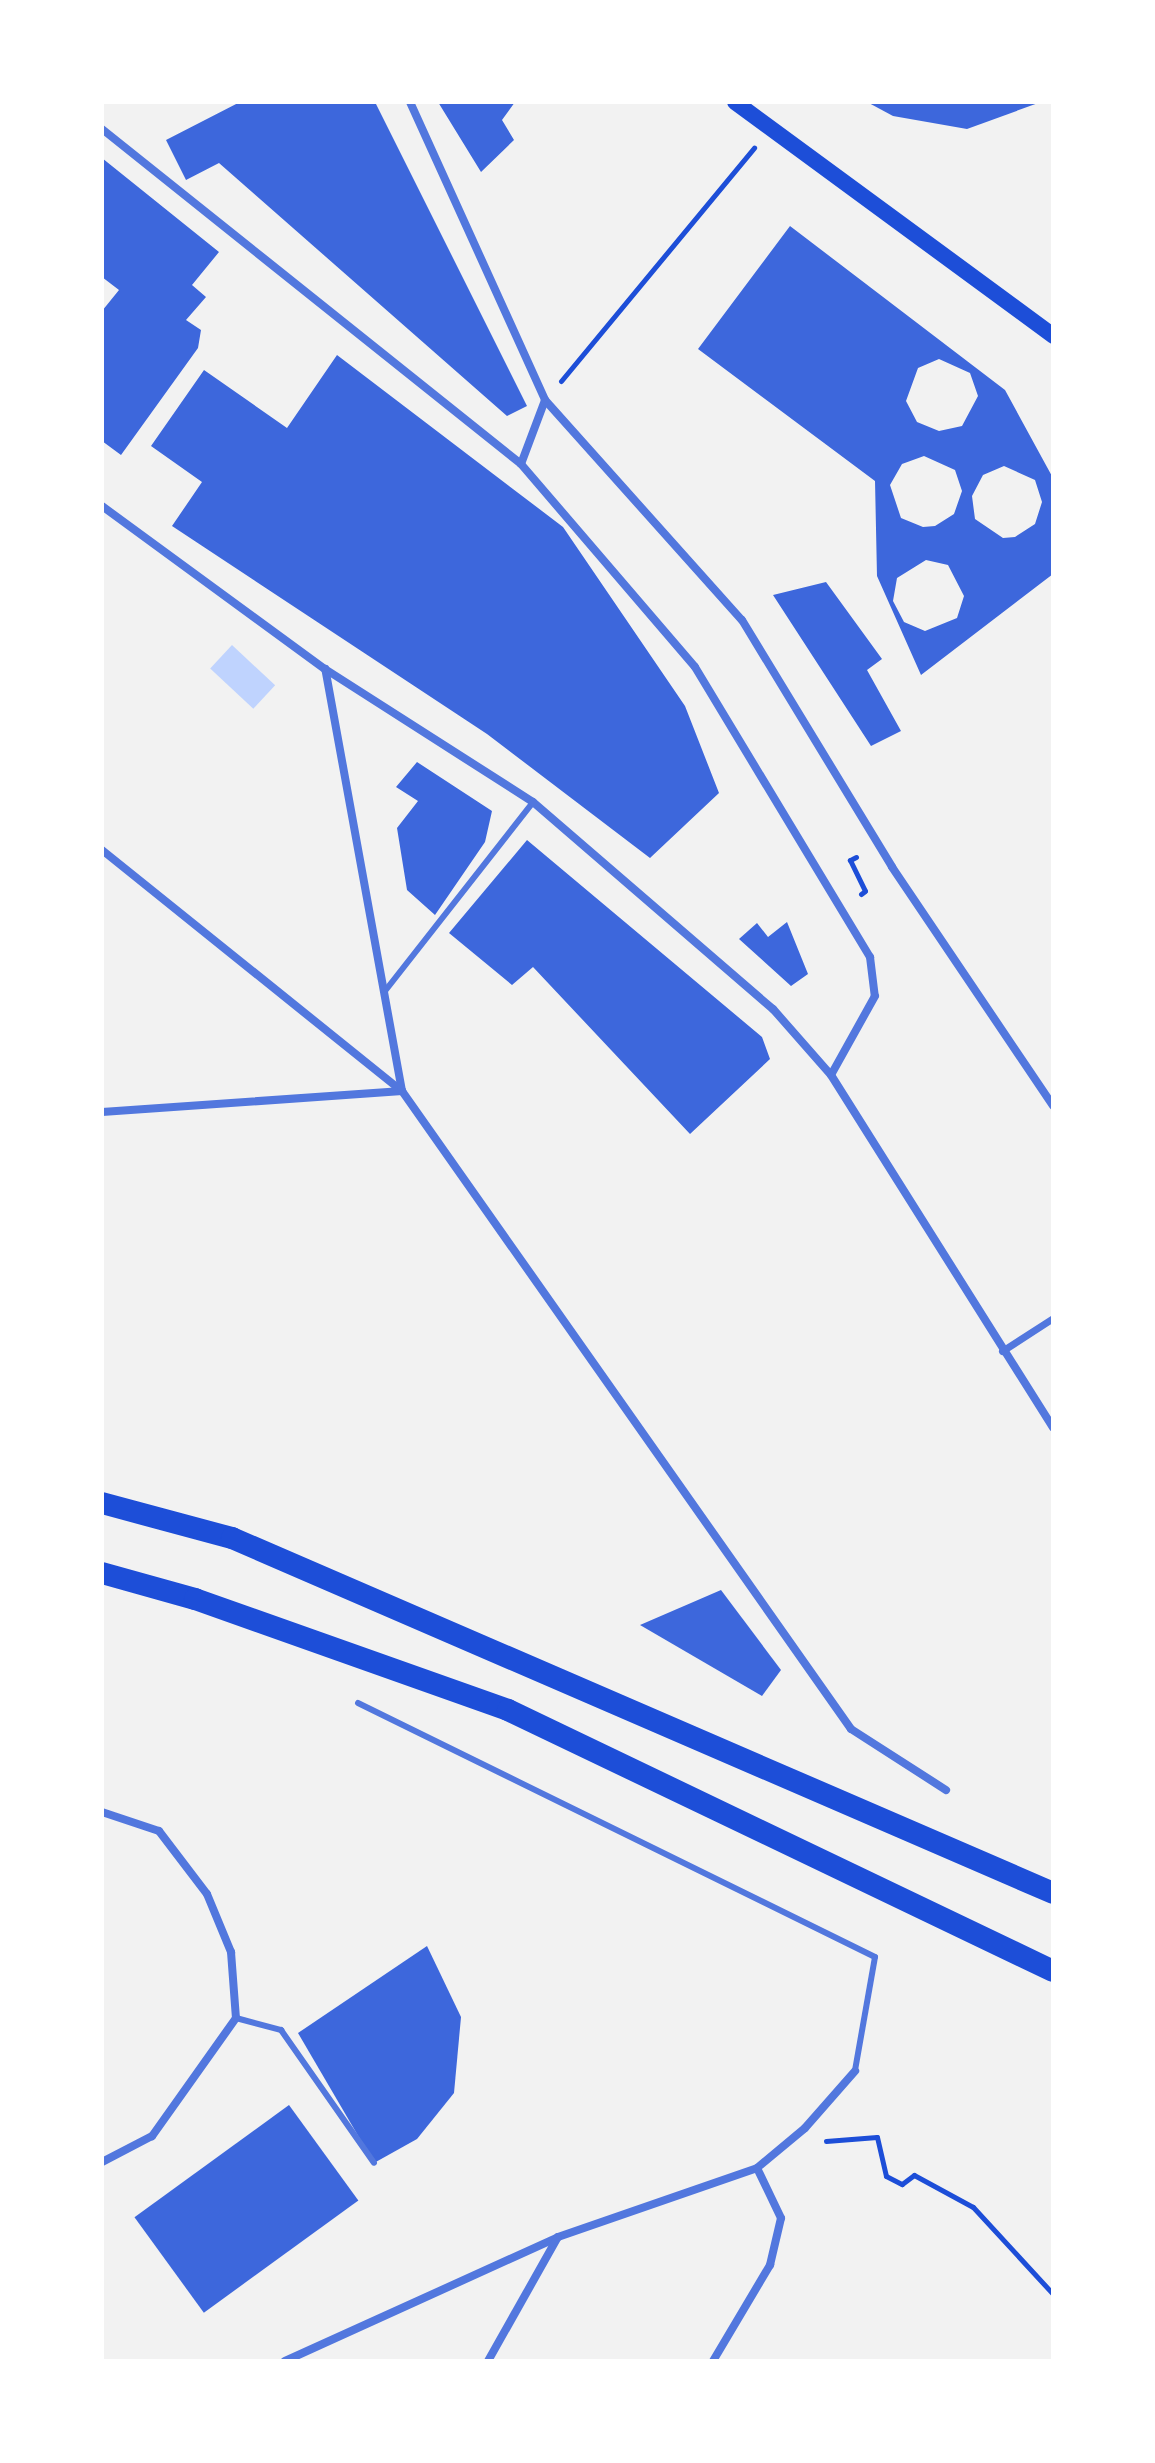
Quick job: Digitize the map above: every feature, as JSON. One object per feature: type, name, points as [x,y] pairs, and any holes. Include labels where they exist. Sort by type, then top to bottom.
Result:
[{"type":"highway","points":[[102,1503],[232,1538],[1053,1893]]},
{"type":"highway","points":[[102,1573],[195,1599],[508,1710],[1053,1971]]},
{"type":"main road","points":[[735,102],[1053,336]]},
{"type":"street","points":[[410,102],[545,400],[742,620],[892,867],[1053,1106]]},
{"type":"street","points":[[102,129],[521,464],[695,667],[870,957],[875,996],[831,1075]]},
{"type":"street","points":[[521,464],[545,400]]},
{"type":"street","points":[[102,506],[325,669],[533,802],[773,1009],[831,1075],[1053,1428]]},
{"type":"street","points":[[325,669],[402,1091]]},
{"type":"street","points":[[102,850],[402,1091],[851,1729],[946,1790]]},
{"type":"street","points":[[102,1112],[402,1091]]},
{"type":"street","points":[[1002,1351],[1053,1318]]},
{"type":"street","points":[[102,1812],[159,1831],[207,1894],[231,1952],[236,2018],[152,2136],[102,2162]]},
{"type":"street","points":[[285,2361],[558,2237],[757,2168],[805,2128],[855,2071]]},
{"type":"street","points":[[713,2361],[770,2265],[781,2218],[757,2168]]},
{"type":"street","points":[[488,2361],[558,2237]]},
{"type":"lane","points":[[385,991],[533,802]]},
{"type":"lane","points":[[358,1703],[875,1957],[855,2071]]},
{"type":"lane","points":[[236,2018],[281,2030],[374,2163]]},
{"type":"path","points":[[545,400],[756,146]]},
{"type":"path","points":[[839,906],[865,891],[850,860],[860,855],[873,877],[892,867]]},
{"type":"path","points":[[805,2128],[822,2140],[877,2137],[886,2176],[902,2184],[914,2175],[973,2207],[1053,2294]]},
{"type":"water","points":[[232,645],[275,685],[253,709],[210,668]]},
{"type":"building","points":[[240,102],[375,102],[527,406],[507,416],[219,163],[186,180],[166,140]]},
{"type":"building","points":[[438,102],[515,102],[502,120],[514,140],[481,172]]},
{"type":"building","points":[[867,102],[1041,102],[967,129],[893,116]]},
{"type":"building","points":[[102,158],[219,252],[192,285],[206,297],[186,320],[201,330],[198,348],[121,455],[102,441],[102,311],[119,290],[102,277]]},
{"type":"building","points":[[790,226],[1005,390],[1053,478],[1053,574],[921,675],[877,576],[875,481],[698,349]],"holes":[[[939,359],[970,373],[978,396],[962,426],[939,431],[917,422],[906,401],[918,368]],[[924,456],[955,470],[962,491],[954,514],[935,526],[923,527],[901,518],[890,485],[902,464]],[[1004,466],[1035,480],[1042,502],[1035,524],[1015,537],[1003,538],[975,519],[972,496],[983,475]],[[926,560],[948,565],[964,596],[957,618],[925,631],[904,622],[893,601],[897,578]]]},
{"type":"building","points":[[337,355],[563,527],[685,706],[719,793],[650,858],[487,734],[172,526],[202,482],[151,446],[204,370],[287,428]]},
{"type":"building","points":[[826,582],[882,659],[867,670],[901,731],[871,746],[773,595]]},
{"type":"building","points":[[417,762],[492,811],[485,842],[435,915],[407,890],[397,828],[418,801],[396,787]]},
{"type":"building","points":[[527,840],[762,1037],[770,1059],[690,1134],[533,967],[512,985],[449,933]]},
{"type":"building","points":[[787,922],[808,974],[791,986],[739,939],[757,923],[768,937]]},
{"type":"building","points":[[721,1590],[781,1670],[762,1696],[640,1625]]},
{"type":"building","points":[[427,1946],[461,2017],[454,2093],[417,2139],[374,2163],[298,2033]]},
{"type":"building","points":[[289,2105],[358,2200],[204,2313],[134,2217]]}]
